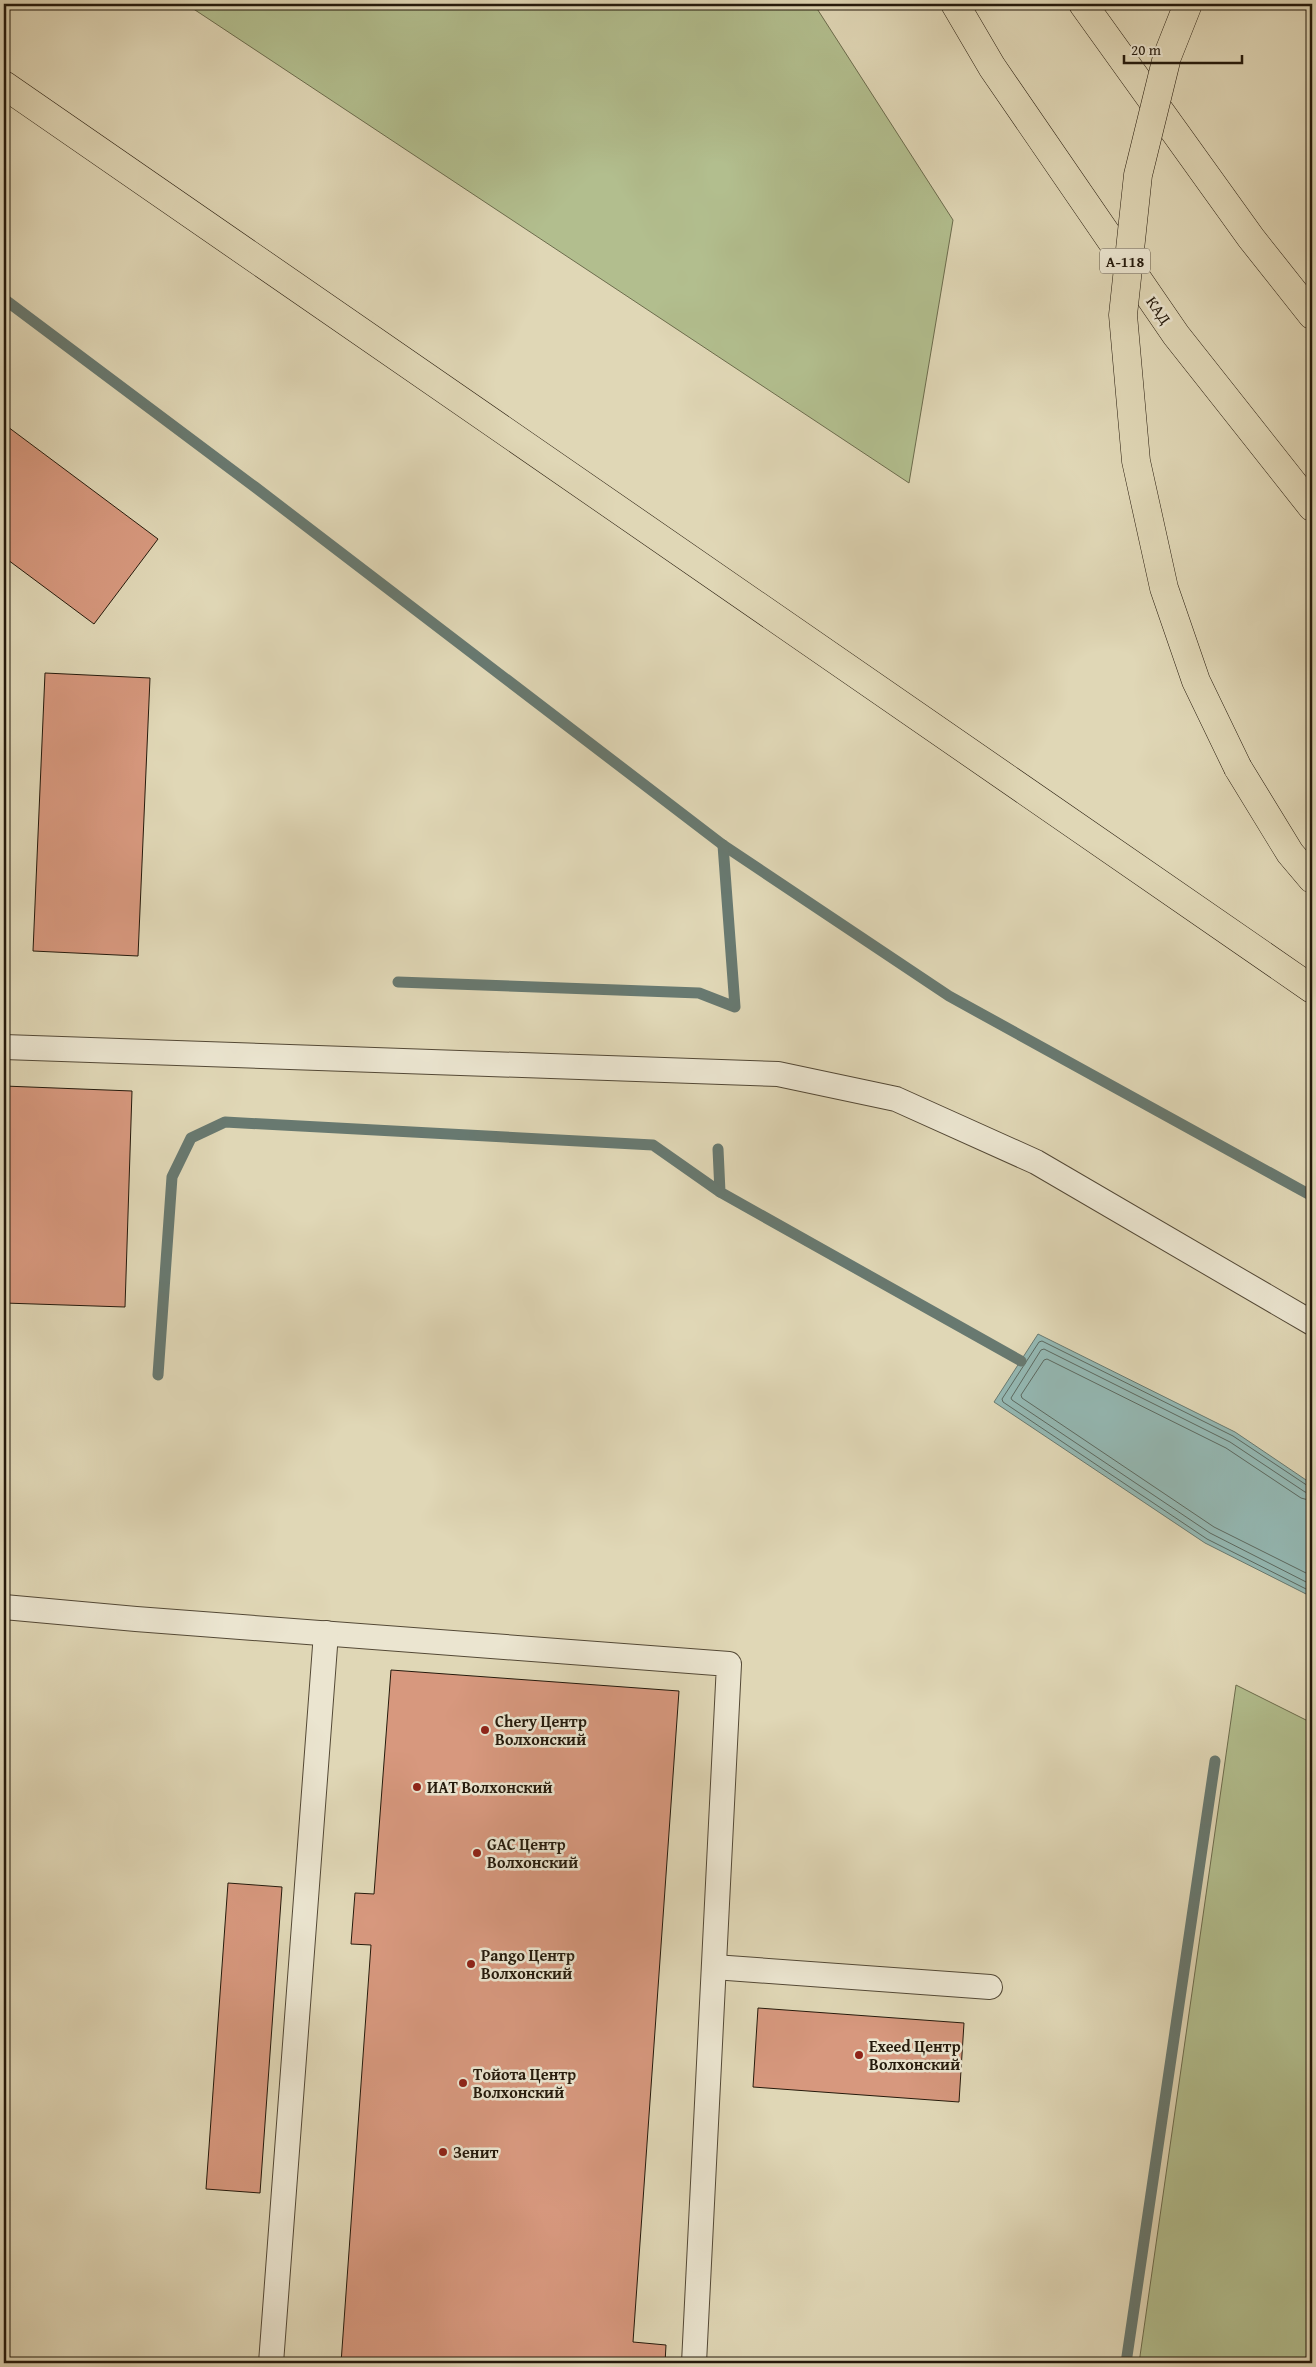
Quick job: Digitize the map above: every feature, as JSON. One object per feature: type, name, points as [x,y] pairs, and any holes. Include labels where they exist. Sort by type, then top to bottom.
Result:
[{"type":"main road","name":"КАД","points":[[954,4],[992,67],[1176,335],[1312,507]]},
{"type":"main road","points":[[1083,4],[1251,238],[1312,315]]},
{"type":"main road","points":[[1188,4],[1166,57],[1138,175],[1123,315],[1136,461],[1164,588],[1196,681],[1238,768],[1290,854],[1312,879]]},
{"type":"main road","points":[[4,84],[1312,989]]},
{"type":"lane","points":[[4,1047],[778,1074],[896,1099],[1036,1162],[1312,1323]]},
{"type":"lane","points":[[4,1607],[729,1664],[694,2363]]},
{"type":"lane","points":[[272,2363],[326,1633]]},
{"type":"lane","points":[[714,1967],[990,1987]]},
{"type":"green space","points":[[186,4],[814,4],[953,220],[909,483]]},
{"type":"green space","points":[[1236,1685],[1312,1723],[1312,2363],[1139,2363]]},
{"type":"water","points":[[1038,1334],[1235,1432],[1312,1484],[1312,1597],[1205,1543],[994,1402]]},
{"type":"building","points":[[4,424],[158,539],[94,624],[4,557]]},
{"type":"building","points":[[45,673],[150,678],[138,956],[33,951]]},
{"type":"building","points":[[4,1086],[132,1091],[125,1307],[4,1303]]},
{"type":"building","points":[[391,1670],[679,1691],[633,2342],[666,2345],[665,2363],[341,2363],[371,1945],[351,1944],[355,1893],[374,1894]]},
{"type":"building","points":[[228,1883],[282,1887],[260,2193],[206,2189]]},
{"type":"building","name":"Exeed Центр Волхонский","points":[[758,2008],[964,2023],[959,2102],[753,2087]]},
{"type":"waterway","points":[[4,299],[255,487],[723,845],[949,996],[1312,1196]]},
{"type":"waterway","points":[[398,982],[699,993],[735,1007],[723,845]]},
{"type":"waterway","points":[[158,1375],[172,1177],[191,1138],[225,1122],[653,1145],[720,1192]]},
{"type":"waterway","points":[[718,1149],[720,1192],[1021,1361]]},
{"type":"waterway","points":[[1126,2363],[1215,1761]]},
{"type":"place","name":"Chery Центр Волхонский","points":[[485,1730]]},
{"type":"place","name":"ИАТ Волхонский","points":[[417,1787]]},
{"type":"place","name":"GAC Центр Волхонский","points":[[477,1853]]},
{"type":"place","name":"Pango Центр Волхонский","points":[[471,1964]]},
{"type":"place","name":"Exeed Центр Волхонский","points":[[859,2055]]},
{"type":"place","name":"Тойота Центр Волхонский","points":[[463,2083]]},
{"type":"place","name":"Зенит","points":[[443,2152]]}]
